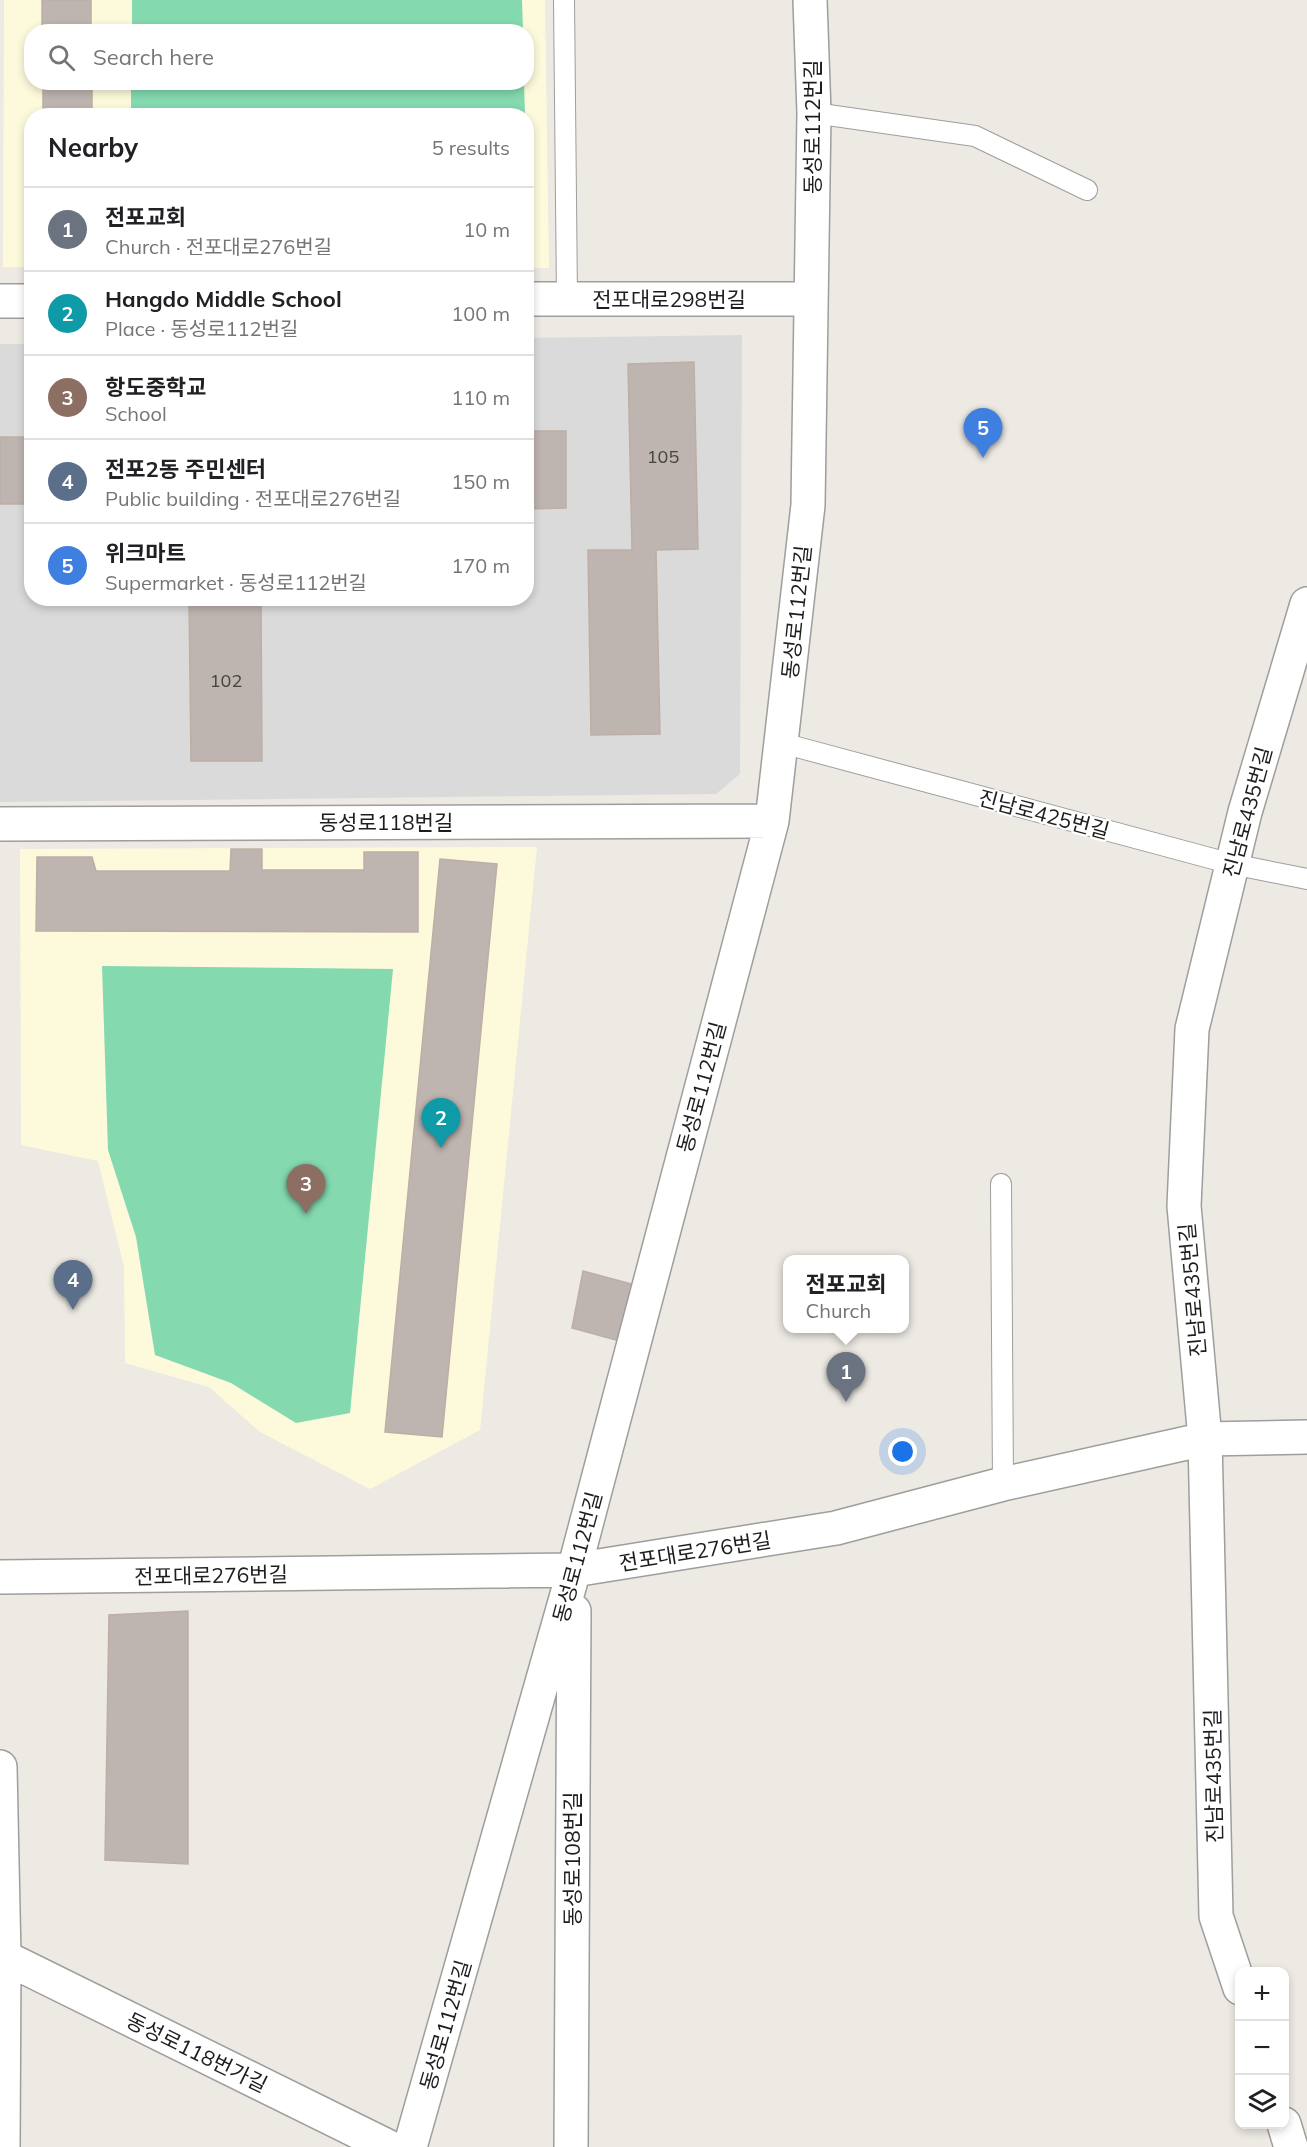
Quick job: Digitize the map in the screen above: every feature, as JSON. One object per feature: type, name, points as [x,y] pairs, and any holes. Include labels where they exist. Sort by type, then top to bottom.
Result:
[{"type":"street","name":"동성로112번길","points":[[410,2147],[574,1570],[771,821],[782,743],[808,505],[814,113],[810,0]]},
{"type":"street","name":"전포대로298번길","points":[[534,299],[811,299]]},
{"type":"street","points":[[0,301],[24,301]]},
{"type":"street","name":"진남로435번길","points":[[1235,1975],[1216,1916],[1205,1438],[1184,1206],[1192,1029],[1245,812],[1307,604]]},
{"type":"street","name":"동성로118번길","points":[[0,824],[771,821]]},
{"type":"street","name":"전포대로276번길","points":[[0,1577],[574,1570],[836,1528],[1003,1484],[1205,1438],[1307,1437]]},
{"type":"street","name":"동성로108번길","points":[[571,2147],[574,1570]]},
{"type":"street","points":[[0,1767],[4,1957],[3,2147]]},
{"type":"street","name":"동성로118번가길","points":[[4,1957],[389,2147]]},
{"type":"street","points":[[1286,2129],[1291,2147]]},
{"type":"lane","points":[[564,0],[567,299]]},
{"type":"lane","points":[[814,113],[975,136],[1087,190]]},
{"type":"lane","name":"진남로425번길","points":[[782,743],[1232,864],[1307,879]]},
{"type":"lane","points":[[1001,1184],[1003,1484]]},
{"type":"shaded area","points":[[4,0],[545,0],[549,268],[534,268],[534,108],[24,108],[24,267],[3,267]]},
{"type":"shaded area","points":[[742,335],[740,774],[716,794],[0,802],[0,344],[24,344],[24,606],[534,606],[534,338]]},
{"type":"shaded area","points":[[537,847],[480,1430],[370,1489],[260,1432],[209,1387],[125,1363],[124,1267],[98,1161],[21,1145],[20,849]]},
{"type":"green space","points":[[132,0],[522,0],[523,24],[132,24]]},
{"type":"green space","points":[[131,90],[524,90],[525,108],[131,108]]},
{"type":"green space","points":[[102,966],[393,969],[350,1413],[296,1423],[231,1383],[155,1355],[136,1237],[108,1150]]},
{"type":"building","points":[[42,0],[91,0],[91,24],[42,24]]},
{"type":"building","points":[[43,90],[92,90],[92,108],[43,108]]},
{"type":"building","points":[[694,362],[698,549],[656,550],[660,734],[591,735],[588,550],[632,550],[628,364]]},
{"type":"building","points":[[534,431],[566,431],[566,508],[534,509]]},
{"type":"building","points":[[0,437],[24,437],[24,504],[0,504]]},
{"type":"building","points":[[189,606],[261,606],[262,761],[191,761]]},
{"type":"building","points":[[231,849],[262,849],[262,870],[364,870],[364,852],[418,852],[418,932],[36,931],[37,857],[92,857],[96,871],[230,871]]},
{"type":"building","points":[[440,859],[497,864],[442,1437],[385,1432]]},
{"type":"building","points":[[583,1271],[639,1286],[627,1343],[572,1328]]},
{"type":"building","points":[[188,1611],[188,1864],[105,1860],[109,1615]]},
{"type":"place","name":"위크마트","points":[[983,458]]},
{"type":"place","name":"Hangdo Middle School","points":[[441,1148]]},
{"type":"place","name":"항도중학교","points":[[306,1214]]},
{"type":"place","name":"전포2동 주민센터","points":[[73,1310]]},
{"type":"place","name":"전포교회","points":[[846,1402]]}]
